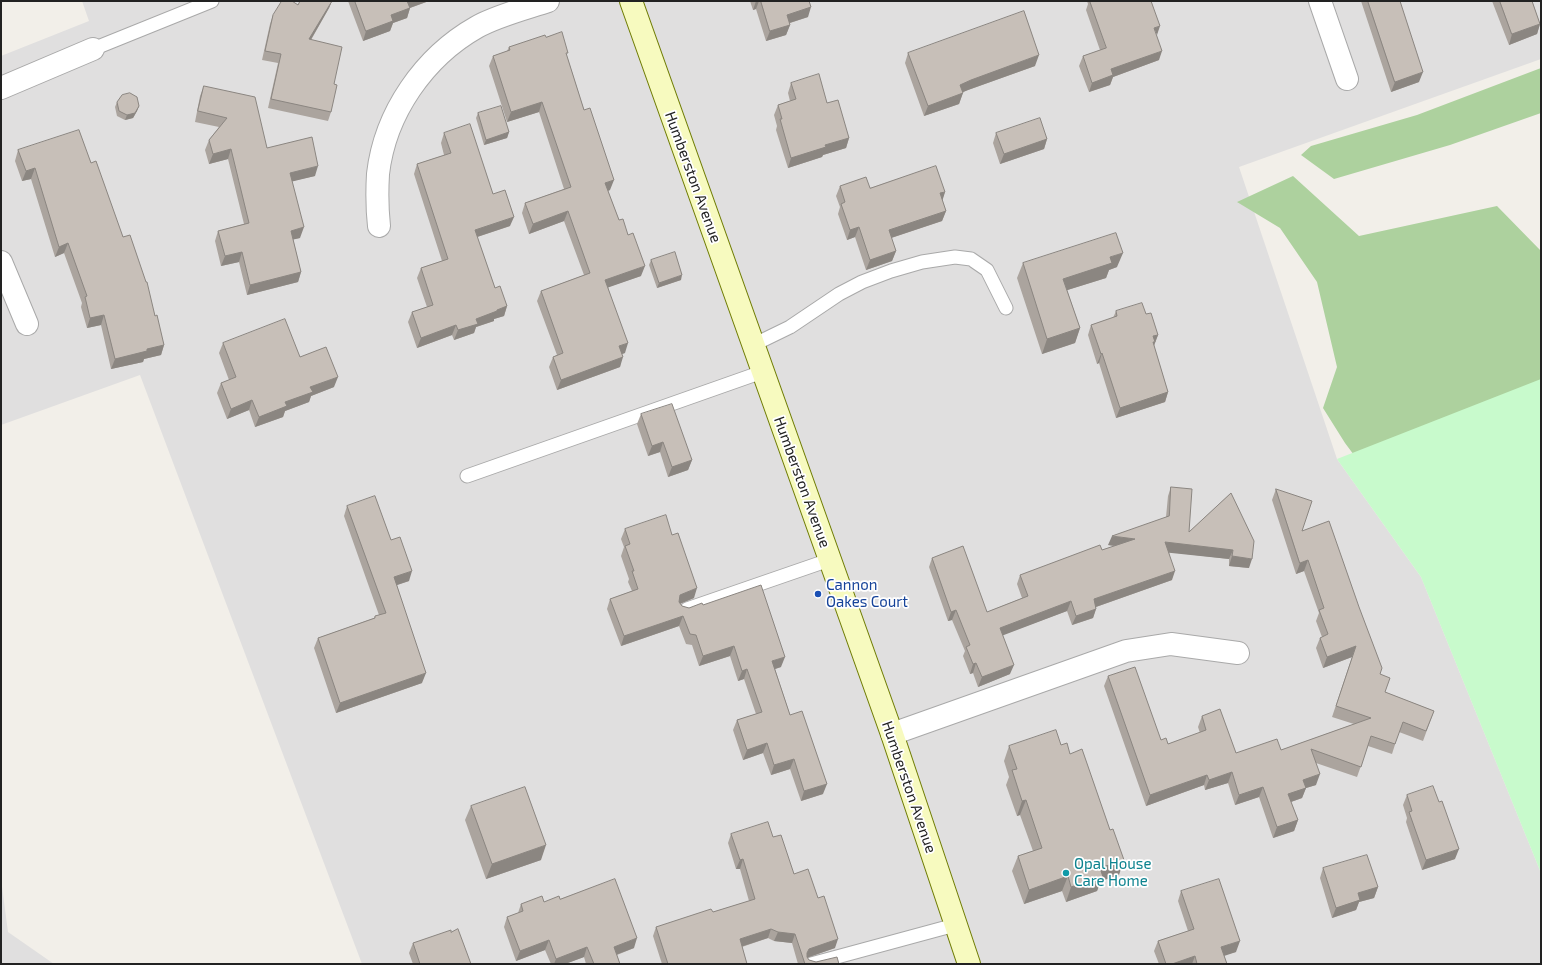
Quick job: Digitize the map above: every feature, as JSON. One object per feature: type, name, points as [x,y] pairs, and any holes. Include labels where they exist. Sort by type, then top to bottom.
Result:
[{"type":"main road","name":"Humberston Avenue","points":[[631,1],[892,734],[969,964]]},
{"type":"street","points":[[379,226],[377,199],[383,147],[403,99],[418,78],[436,58],[455,41],[478,27],[548,1]]},
{"type":"street","points":[[1320,1],[1347,79]]},
{"type":"street","points":[[1,88],[93,49]]},
{"type":"street","points":[[1,262],[27,324]]},
{"type":"street","points":[[892,734],[1126,651],[1171,644],[1238,653]]},
{"type":"lane","points":[[93,49],[212,1]]},
{"type":"lane","points":[[753,345],[790,326],[839,294],[862,282],[891,270],[922,262],[955,257],[971,259],[987,270],[1006,308]]},
{"type":"lane","points":[[467,476],[762,372]]},
{"type":"lane","points":[[683,610],[829,560]]},
{"type":"lane","points":[[811,964],[955,925]]},
{"type":"shaded area","points":[[82,1],[1541,1],[1541,59],[1239,167],[1337,459],[1421,577],[1541,873],[1541,964],[362,964],[140,375],[1,425],[1,56],[89,21]]},
{"type":"shaded area","points":[[1,879],[8,932],[54,964],[1,964]]},
{"type":"green space","points":[[1541,68],[1541,113],[1450,145],[1334,179],[1301,155],[1311,146],[1417,115]]},
{"type":"green space","points":[[1293,176],[1359,236],[1497,206],[1541,251],[1541,452],[1386,498],[1345,443],[1323,408],[1337,367],[1317,282],[1280,228],[1237,202]]},
{"type":"green space","points":[[1541,379],[1541,873],[1421,577],[1337,459]]},
{"type":"building","points":[[282,1],[292,1],[298,5],[300,1],[332,1],[309,39],[342,47],[334,84],[337,85],[331,112],[271,99],[281,54],[265,51],[273,15]]},
{"type":"building","points":[[355,1],[407,1],[410,8],[391,15],[393,21],[366,31]]},
{"type":"building","points":[[761,1],[809,1],[811,7],[787,15],[790,25],[770,31]]},
{"type":"building","points":[[1090,1],[1151,1],[1160,26],[1154,28],[1162,51],[1111,69],[1113,75],[1092,83],[1083,56],[1106,48]]},
{"type":"building","points":[[1368,1],[1400,1],[1423,72],[1395,82]]},
{"type":"building","points":[[1500,1],[1532,1],[1540,24],[1512,34]]},
{"type":"building","points":[[1024,11],[1039,55],[960,85],[963,93],[928,106],[908,53]]},
{"type":"building","points":[[562,32],[568,53],[566,53],[584,110],[590,108],[614,180],[605,183],[619,220],[623,219],[628,235],[633,233],[645,266],[605,280],[628,343],[619,346],[623,357],[561,380],[553,357],[563,353],[541,291],[590,273],[568,211],[533,224],[525,203],[571,187],[542,102],[511,112],[493,56],[510,50],[509,47],[545,35],[546,37]]},
{"type":"building","points":[[819,74],[827,103],[838,100],[849,138],[825,145],[826,147],[791,158],[780,119],[782,119],[778,105],[796,99],[791,83]]},
{"type":"building","points":[[204,86],[255,97],[267,148],[312,137],[318,166],[290,173],[304,227],[291,231],[301,272],[250,285],[242,252],[225,256],[218,231],[249,223],[231,149],[213,154],[209,140],[227,118],[198,111]]},
{"type":"building","points":[[130,93],[137,97],[139,106],[135,113],[127,115],[119,111],[117,102],[122,95]]},
{"type":"building","points":[[501,106],[509,132],[486,140],[478,113]]},
{"type":"building","points":[[1040,118],[1047,139],[1004,154],[996,133]]},
{"type":"building","points":[[470,124],[493,194],[505,190],[514,217],[475,230],[495,288],[500,286],[507,306],[476,319],[478,324],[458,330],[456,325],[421,338],[412,312],[433,305],[421,268],[448,259],[417,164],[451,153],[444,133]]},
{"type":"building","points":[[79,130],[91,163],[96,161],[123,237],[130,235],[147,282],[164,345],[115,359],[104,315],[90,318],[85,297],[87,296],[68,243],[59,247],[35,168],[26,171],[18,150]]},
{"type":"building","points":[[936,166],[945,192],[940,193],[946,211],[889,230],[896,251],[870,260],[859,227],[850,230],[841,204],[845,202],[840,186],[866,177],[870,188]]},
{"type":"building","points":[[1116,233],[1123,253],[1110,257],[1112,263],[1063,279],[1080,328],[1047,339],[1023,263]]},
{"type":"building","points":[[675,252],[682,275],[659,283],[651,260]]},
{"type":"building","points":[[1142,303],[1146,314],[1151,313],[1158,335],[1153,336],[1155,342],[1153,342],[1168,392],[1120,408],[1091,325],[1117,316],[1116,311]]},
{"type":"building","points":[[285,319],[300,357],[326,347],[338,377],[310,387],[313,392],[285,402],[287,406],[259,417],[252,400],[231,409],[221,383],[236,377],[223,343]]},
{"type":"building","points":[[672,404],[692,460],[672,467],[663,442],[652,446],[641,414]]},
{"type":"building","points":[[1171,487],[1192,489],[1189,532],[1231,493],[1254,541],[1252,559],[1232,556],[1233,550],[1165,542],[1175,571],[1094,599],[1096,609],[1076,616],[1071,601],[1000,628],[1014,665],[982,677],[976,663],[973,664],[966,647],[970,645],[956,610],[951,612],[932,558],[963,546],[987,612],[1028,596],[1020,575],[1100,545],[1102,550],[1135,539],[1112,536],[1169,516]]},
{"type":"building","points":[[1276,489],[1312,501],[1302,531],[1329,521],[1382,668],[1380,674],[1390,678],[1385,692],[1434,711],[1426,731],[1403,722],[1395,744],[1371,736],[1361,767],[1311,749],[1320,774],[1303,780],[1306,788],[1288,794],[1298,820],[1277,827],[1263,787],[1239,795],[1232,772],[1209,780],[1207,775],[1150,795],[1108,676],[1135,667],[1161,740],[1166,738],[1168,744],[1206,730],[1202,716],[1220,709],[1236,753],[1277,739],[1281,750],[1371,718],[1336,706],[1356,646],[1327,657],[1320,638],[1328,634],[1319,610],[1324,608],[1308,560],[1300,563]]},
{"type":"building","points":[[375,496],[391,540],[400,537],[412,571],[394,577],[426,673],[340,703],[318,638],[386,613],[347,506]]},
{"type":"building","points":[[666,515],[672,535],[678,533],[697,588],[680,595],[679,602],[682,606],[689,608],[702,603],[703,605],[761,585],[785,657],[772,661],[790,715],[802,711],[827,784],[804,791],[794,759],[774,765],[767,743],[747,750],[737,720],[762,712],[747,669],[742,671],[734,646],[703,656],[696,635],[690,634],[683,616],[624,636],[610,599],[638,589],[632,571],[634,571],[625,546],[630,544],[625,529]]},
{"type":"building","points":[[1056,730],[1061,745],[1067,743],[1070,754],[1082,749],[1110,830],[1113,829],[1124,860],[1100,868],[1103,877],[1071,887],[1068,876],[1029,890],[1018,856],[1042,848],[1026,800],[1022,801],[1012,770],[1017,769],[1009,746]]},
{"type":"building","points":[[1433,786],[1439,802],[1442,801],[1459,849],[1426,860],[1409,812],[1412,811],[1407,795]]},
{"type":"building","points":[[525,787],[546,845],[492,864],[471,806]]},
{"type":"building","points":[[768,822],[773,837],[781,835],[794,874],[808,869],[818,898],[824,896],[838,939],[809,949],[807,957],[809,960],[816,962],[837,957],[839,964],[805,964],[795,934],[778,932],[771,929],[740,939],[747,964],[668,964],[656,927],[711,909],[713,912],[755,899],[743,859],[740,860],[731,834]]},
{"type":"building","points":[[1367,855],[1378,887],[1358,893],[1360,900],[1336,908],[1323,868]]},
{"type":"building","points":[[615,879],[637,938],[614,947],[620,964],[594,964],[587,947],[556,959],[549,940],[520,951],[507,917],[523,911],[521,904],[542,896],[544,902],[559,896],[560,899]]},
{"type":"building","points":[[1219,879],[1240,941],[1221,947],[1227,964],[1197,964],[1195,956],[1172,964],[1166,964],[1158,941],[1194,929],[1181,891]]},
{"type":"building","points":[[458,929],[471,964],[420,964],[413,943]]},
{"type":"place","name":"Cannon Oakes Court","points":[[818,594]]},
{"type":"place","name":"Opal House Care Home","points":[[1066,873]]}]
